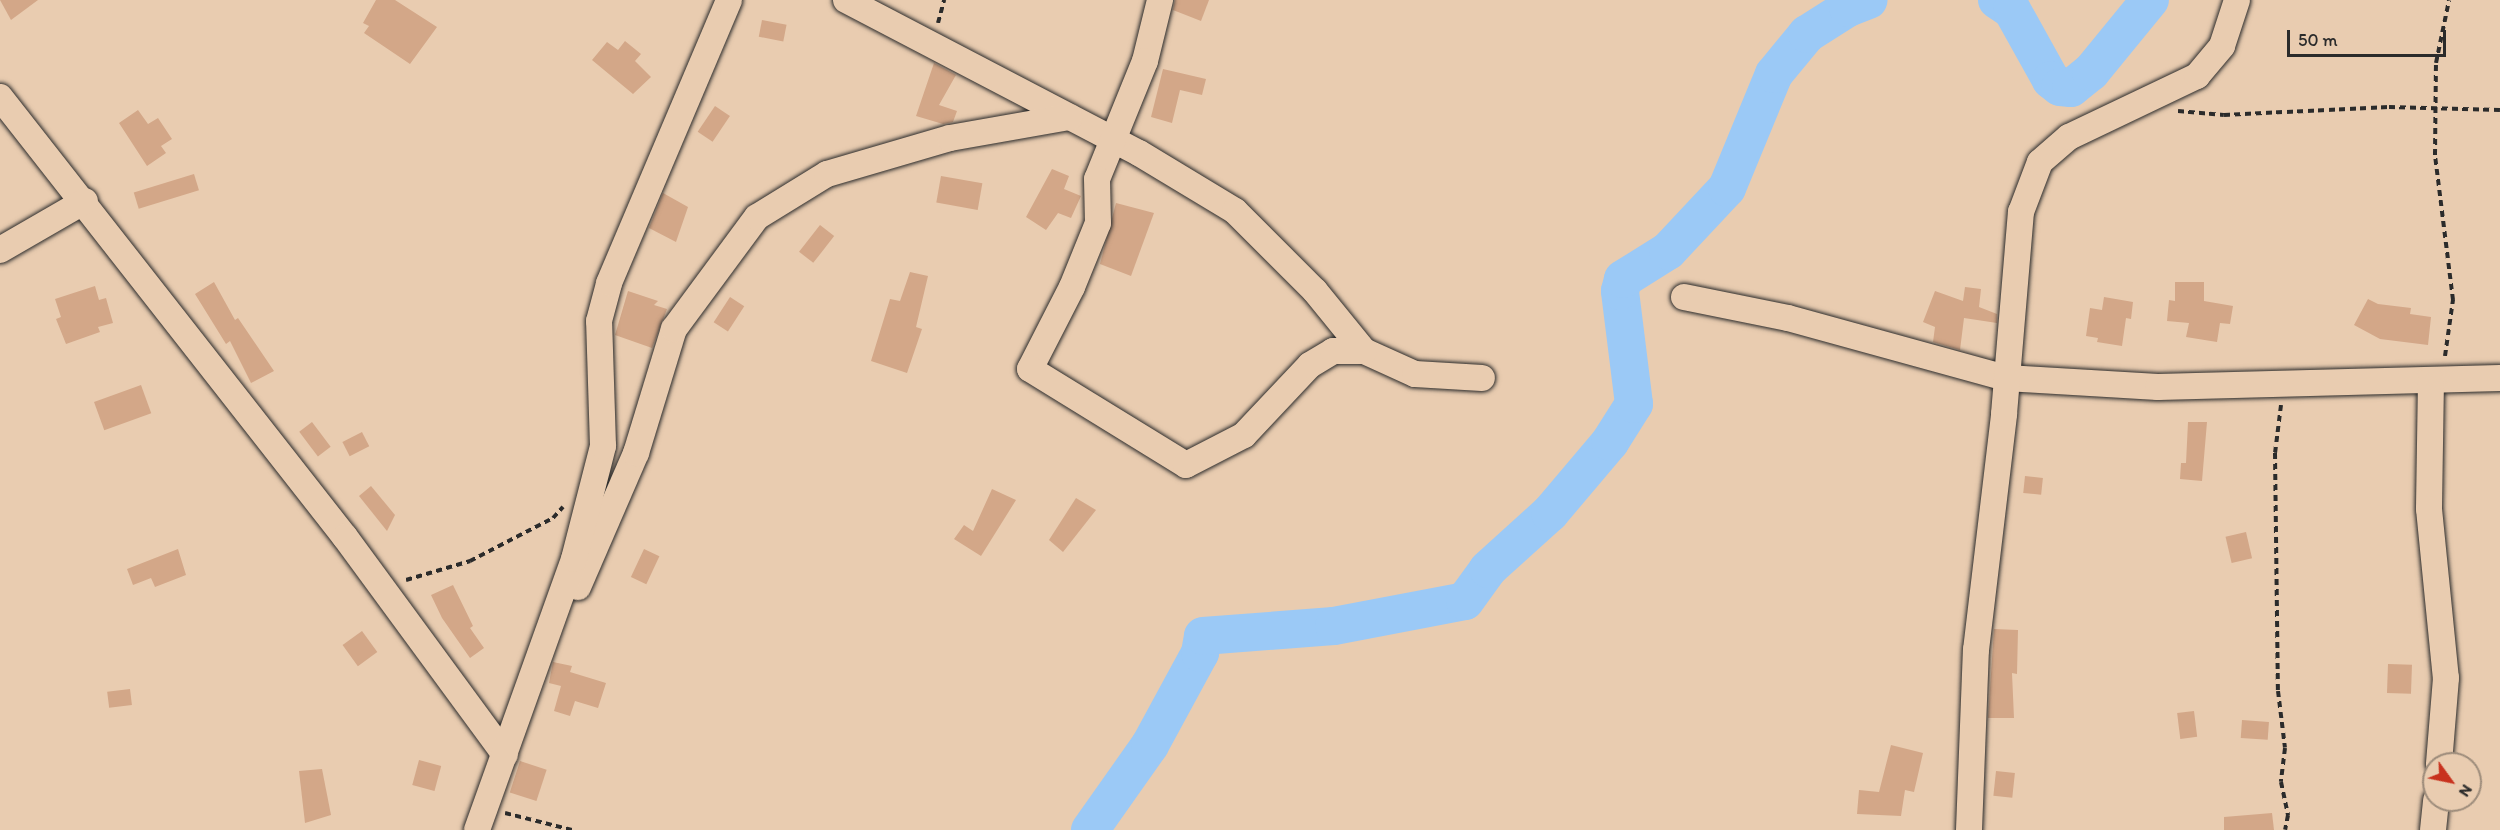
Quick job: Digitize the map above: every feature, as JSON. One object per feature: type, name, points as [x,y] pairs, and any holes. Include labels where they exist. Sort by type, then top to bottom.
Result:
[{"type":"street","points":[[481,819],[574,559],[603,446],[599,321],[609,283],[729,0]]},
{"type":"street","points":[[846,0],[1070,117],[1235,211],[1315,291],[1364,351]]},
{"type":"street","points":[[1160,0],[1145,61],[1097,179],[1098,223],[1072,287],[1030,369],[1186,465],[1244,435],[1310,365],[1333,351],[1364,351],[1415,374],[1482,378]]},
{"type":"street","points":[[1969,830],[1976,650],[2006,378],[2021,212],[2040,162],[2069,137],[2197,76],[2222,46],[2237,0]]},
{"type":"street","points":[[0,97],[85,201],[382,588],[505,755]]},
{"type":"street","points":[[553,619],[583,581],[636,453],[674,329],[757,217],[827,174],[950,138],[1070,117]]},
{"type":"street","points":[[0,250],[85,201]]},
{"type":"street","points":[[1684,297],[1788,318],[2006,378],[2158,387],[2500,378]]},
{"type":"street","points":[[2437,380],[2429,509],[2446,678],[2440,752]]},
{"type":"street","points":[[2433,830],[2435,812]]},
{"type":"path","points":[[2437,380],[2453,300],[2435,155],[2436,63],[2449,0]]},
{"type":"path","points":[[2133,107],[2224,115],[2389,107],[2500,110]]},
{"type":"path","points":[[2284,384],[2275,453],[2278,691],[2284,748],[2281,782],[2288,815],[2285,830]]},
{"type":"path","points":[[382,588],[470,561],[553,518],[568,501]]},
{"type":"path","points":[[481,819],[572,830]]},
{"type":"building","points":[[0,0],[38,0],[11,20]]},
{"type":"building","points":[[376,0],[395,0],[437,27],[410,64],[364,33],[369,26],[363,23]]},
{"type":"building","points":[[1175,0],[1209,0],[1201,21],[1173,10]]},
{"type":"building","points":[[762,20],[787,25],[783,41],[759,37]]},
{"type":"building","points":[[625,41],[641,54],[635,61],[651,77],[633,94],[592,60],[607,42],[618,50]]},
{"type":"building","points":[[934,63],[956,75],[939,105],[957,111],[953,122],[943,124],[916,116]]},
{"type":"building","points":[[1163,69],[1206,79],[1202,95],[1180,90],[1172,123],[1151,117]]},
{"type":"building","points":[[715,106],[730,116],[713,142],[698,132]]},
{"type":"building","points":[[138,110],[148,124],[158,118],[172,139],[161,146],[166,153],[147,166],[119,123]]},
{"type":"building","points":[[1052,169],[1069,176],[1064,189],[1081,196],[1071,218],[1058,213],[1046,230],[1026,217]]},
{"type":"building","points":[[194,174],[199,190],[139,209],[134,192]]},
{"type":"building","points":[[941,176],[982,183],[978,210],[936,203]]},
{"type":"building","points":[[663,193],[688,207],[676,242],[649,228]]},
{"type":"building","points":[[1116,203],[1154,213],[1131,276],[1100,264]]},
{"type":"building","points":[[820,225],[834,236],[813,263],[799,252]]},
{"type":"building","points":[[910,272],[928,276],[916,327],[922,329],[907,373],[871,361],[890,299],[900,301]]},
{"type":"building","points":[[214,282],[235,320],[238,318],[274,371],[251,383],[230,341],[226,344],[195,294]]},
{"type":"building","points":[[2175,282],[2204,282],[2204,301],[2233,306],[2230,324],[2220,323],[2217,342],[2186,337],[2189,323],[2167,321],[2169,300],[2175,301]]},
{"type":"building","points":[[95,286],[99,300],[106,298],[113,323],[98,327],[100,332],[66,344],[56,319],[61,317],[55,299]]},
{"type":"building","points":[[1965,287],[1981,289],[1979,307],[1997,314],[1997,323],[1964,318],[1960,350],[1933,342],[1935,327],[1923,322],[1935,291],[1963,301]]},
{"type":"building","points":[[628,291],[658,301],[654,305],[667,309],[652,348],[615,335]]},
{"type":"building","points":[[730,297],[744,306],[728,331],[714,322]]},
{"type":"building","points":[[2104,297],[2133,302],[2131,319],[2126,318],[2122,346],[2097,342],[2098,338],[2086,336],[2090,308],[2102,310]]},
{"type":"building","points":[[2368,299],[2378,304],[2411,308],[2410,314],[2431,317],[2428,345],[2380,339],[2354,325]]},
{"type":"building","points":[[141,385],[151,413],[104,430],[94,402]]},
{"type":"building","points":[[312,422],[331,447],[318,456],[299,432]]},
{"type":"building","points":[[2188,422],[2207,422],[2202,481],[2180,479],[2181,463],[2186,463]]},
{"type":"building","points":[[362,432],[369,446],[350,456],[342,442]]},
{"type":"building","points":[[2025,476],[2043,478],[2041,495],[2023,493]]},
{"type":"building","points":[[371,486],[395,515],[387,531],[359,496]]},
{"type":"building","points":[[992,489],[1016,500],[981,556],[954,539],[964,525],[973,531]]},
{"type":"building","points":[[1076,498],[1096,510],[1063,552],[1049,540]]},
{"type":"building","points":[[2246,532],[2252,558],[2232,563],[2226,537]]},
{"type":"building","points":[[178,549],[186,575],[155,587],[151,578],[133,585],[127,569]]},
{"type":"building","points":[[644,549],[659,556],[646,584],[631,577]]},
{"type":"building","points":[[453,585],[473,626],[470,628],[484,648],[470,658],[442,618],[431,595]]},
{"type":"building","points":[[1994,629],[2018,630],[2017,674],[2012,673],[2014,718],[1988,718]]},
{"type":"building","points":[[362,631],[377,652],[358,666],[343,645]]},
{"type":"building","points":[[553,662],[572,666],[570,672],[606,683],[598,708],[575,701],[570,716],[554,711],[561,686],[549,683]]},
{"type":"building","points":[[2388,664],[2412,665],[2411,694],[2387,693]]},
{"type":"building","points":[[130,689],[132,705],[109,708],[107,692]]},
{"type":"building","points":[[2194,711],[2197,737],[2180,739],[2177,713]]},
{"type":"building","points":[[2242,720],[2269,722],[2268,740],[2241,738]]},
{"type":"building","points":[[1891,745],[1923,753],[1914,792],[1905,790],[1901,816],[1857,814],[1859,790],[1879,792]]},
{"type":"building","points":[[419,760],[441,766],[434,791],[412,785]]},
{"type":"building","points":[[520,761],[547,770],[536,801],[510,792]]},
{"type":"building","points":[[322,769],[331,815],[305,823],[299,771]]},
{"type":"building","points":[[1996,771],[2015,773],[2012,798],[1993,796]]},
{"type":"building","points":[[2272,813],[2274,830],[2224,830],[2224,817]]},
{"type":"waterway","points":[[1090,830],[1150,745],[1200,653],[1203,636],[1334,626],[1465,601],[1488,569],[1550,513],[1610,442],[1634,404],[1620,291],[1623,279],[1668,251],[1727,188],[1774,74],[1807,34],[1848,8],[1869,0]]},
{"type":"waterway","points":[[1997,0],[2012,10],[2051,80],[2060,87],[2071,88],[2091,72],[2150,0]]}]
